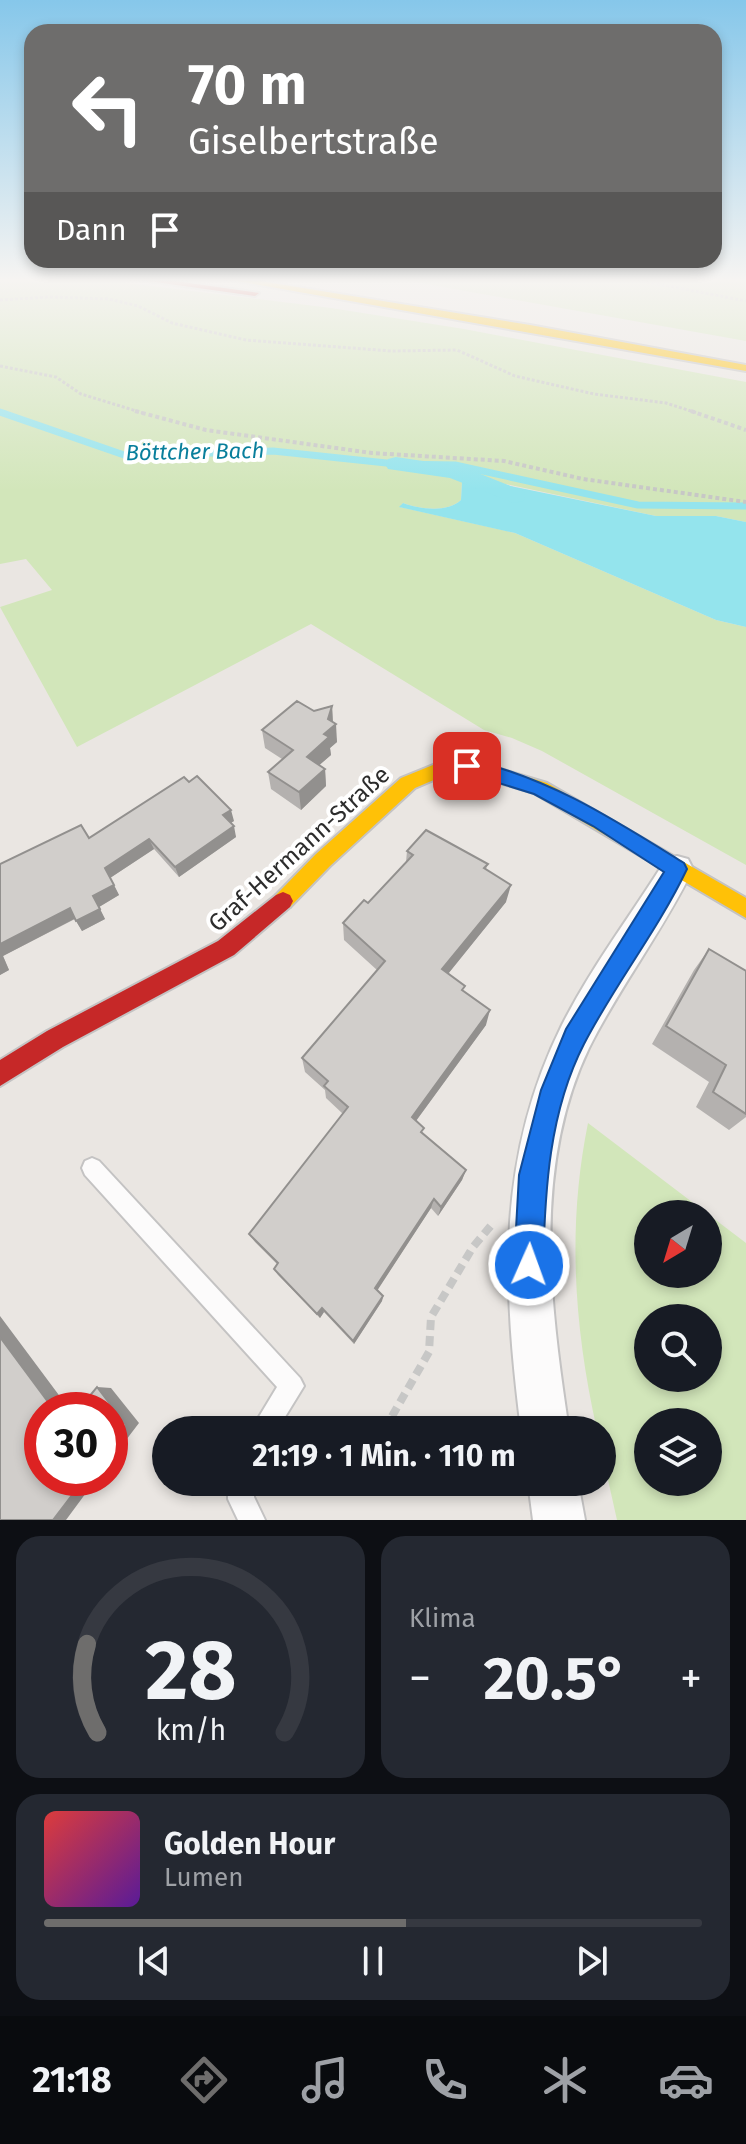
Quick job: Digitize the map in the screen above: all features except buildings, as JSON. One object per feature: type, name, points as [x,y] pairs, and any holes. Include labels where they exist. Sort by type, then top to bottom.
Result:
[{"type":"main road","points":[[648,349],[746,368]]},
{"type":"main road","points":[[713,349],[746,355]]},
{"type":"main road","name":"Graf-Hermann-Straße","points":[[0,1074],[55,1039],[226,948],[286,899],[323,860],[408,783],[433,772],[467,766],[540,788],[677,869]]},
{"type":"main road","points":[[677,869],[746,909]]},
{"type":"street","points":[[543,1416],[535,1359],[529,1265],[532,1175],[553,1090],[575,1038],[677,869]]},
{"type":"street","points":[[555,1496],[559,1520]]},
{"type":"lane","points":[[92,1168],[292,1386],[272,1416]]},
{"type":"lane","points":[[241,1496],[252,1520]]},
{"type":"path","points":[[374,349],[457,350],[515,376],[594,394],[666,403],[746,430]]},
{"type":"path","points":[[0,366],[56,377],[81,394],[206,430],[372,453],[504,461],[583,479],[746,502]]},
{"type":"path","points":[[392,1416],[429,1352],[431,1317],[473,1247],[532,1175]]},
{"type":"green space","points":[[0,349],[570,349],[746,382],[746,522],[716,516],[656,516],[477,478],[462,482],[461,500],[448,507],[425,508],[403,503],[400,507],[515,533],[716,620],[746,627],[746,865],[542,751],[484,730],[311,624],[77,747],[0,607],[52,590],[26,559],[0,564],[0,413],[129,458],[280,453],[274,449],[129,455],[0,411]]},
{"type":"green space","points":[[588,1123],[690,1200],[634,1200],[634,1288],[722,1288],[722,1225],[746,1243],[746,1520],[617,1520],[612,1496],[616,1496],[616,1416],[594,1416],[579,1315],[577,1200]]},
{"type":"water","points":[[472,478],[656,516],[716,516],[746,522],[746,627],[716,620],[515,533],[399,507],[403,503],[425,508],[448,507],[461,500],[462,482]]},
{"type":"waterway","name":"Böttcher Bach","points":[[4,413],[0,412],[127,456],[273,451],[396,464],[455,465],[638,505],[746,506]]},
{"type":"waterway","name":"Böttcher Bach","points":[[396,464],[455,472],[514,496]]},
{"type":"traffic: slow","points":[[643,349],[746,368]]},
{"type":"traffic: slow","points":[[283,901],[408,783],[433,772],[467,766],[540,788],[746,909]]},
{"type":"traffic: jam","points":[[0,1074],[55,1039],[226,948],[283,901]]},
{"type":"route","points":[[467,766],[540,788],[677,869],[575,1038],[553,1090],[532,1175],[529,1265]]}]
